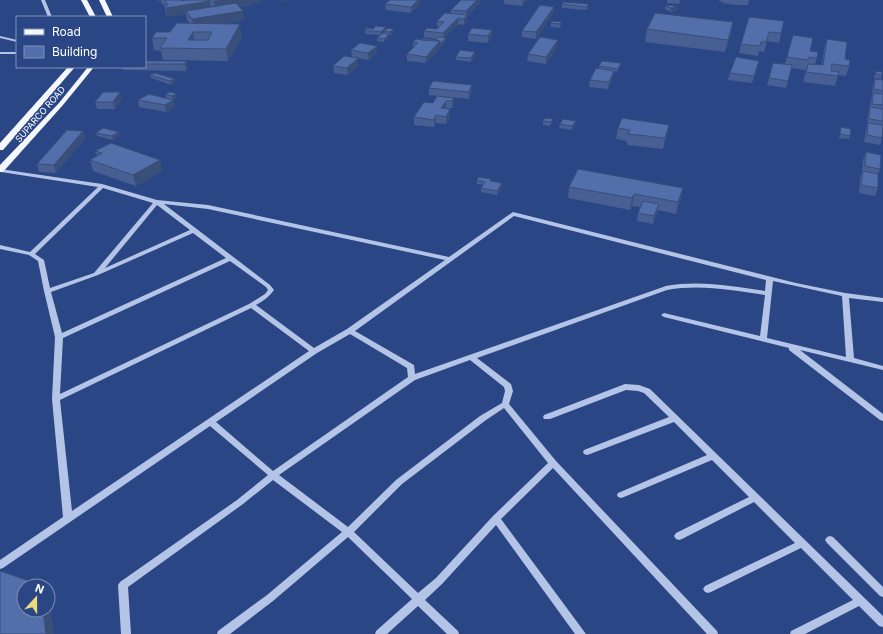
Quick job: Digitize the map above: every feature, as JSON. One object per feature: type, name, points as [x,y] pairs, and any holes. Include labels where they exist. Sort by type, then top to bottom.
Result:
[{"type":"main road","points":[[84,0],[92,16]]},
{"type":"main road","points":[[102,0],[110,16]]},
{"type":"main road","name":"SUPARCO ROAD","points":[[0,148],[71,68]]},
{"type":"main road","name":"SUPARCO ROAD","points":[[2,167],[61,104],[90,68]]},
{"type":"street","points":[[43,0],[50,16]]},
{"type":"street","points":[[0,37],[16,41]]},
{"type":"street","points":[[0,53],[16,54]]},
{"type":"street","points":[[2,167],[102,186],[157,202],[208,207],[450,259]]},
{"type":"street","points":[[31,254],[102,186]]},
{"type":"street","points":[[56,399],[251,305],[267,295],[271,290],[268,286],[157,202]]},
{"type":"street","points":[[96,274],[157,202]]},
{"type":"street","points":[[0,565],[314,351],[350,331],[513,214],[770,278],[845,295],[883,300]]},
{"type":"street","points":[[47,291],[96,274],[194,230]]},
{"type":"street","points":[[0,247],[31,254],[41,260],[47,291],[60,337],[56,399],[68,519]]},
{"type":"street","points":[[60,337],[231,258]]},
{"type":"street","points":[[763,339],[770,278]]},
{"type":"street","points":[[126,634],[123,585],[412,378],[666,288],[682,284],[696,284],[768,294]]},
{"type":"street","points":[[845,295],[850,360]]},
{"type":"street","points":[[251,305],[314,351]]},
{"type":"street","points":[[664,315],[883,368]]},
{"type":"street","points":[[350,331],[411,367],[412,378]]},
{"type":"street","points":[[789,345],[883,418]]},
{"type":"street","points":[[222,634],[270,598],[348,532],[399,482],[483,418],[505,404],[509,391],[508,386],[472,358]]},
{"type":"street","points":[[547,417],[625,387],[639,388],[647,391],[754,498],[883,623]]},
{"type":"street","points":[[505,404],[553,463],[713,634]]},
{"type":"street","points":[[587,452],[673,418]]},
{"type":"street","points":[[210,422],[274,476],[348,532],[454,634]]},
{"type":"street","points":[[622,495],[712,456]]},
{"type":"street","points":[[380,634],[439,580],[496,519],[553,463]]},
{"type":"street","points":[[679,536],[754,498]]},
{"type":"street","points":[[496,519],[581,634]]},
{"type":"street","points":[[830,540],[883,592]]},
{"type":"street","points":[[708,589],[801,544]]},
{"type":"street","points":[[796,634],[859,601]]},
{"type":"building","points":[[165,0],[210,1],[166,8],[164,5],[168,5]]},
{"type":"building","points":[[390,0],[418,0],[411,7],[385,4]]},
{"type":"building","points":[[461,0],[477,0],[466,11],[451,10]]},
{"type":"building","points":[[563,2],[588,4],[587,7],[562,4]]},
{"type":"building","points":[[236,3],[243,11],[192,19],[186,11]]},
{"type":"building","points":[[540,5],[554,7],[536,32],[522,31]]},
{"type":"building","points":[[669,5],[678,7],[671,8],[665,6]]},
{"type":"building","points":[[445,13],[467,15],[464,19],[458,18],[443,33],[424,31],[427,28],[437,29],[444,22],[437,21]]},
{"type":"building","points":[[655,13],[733,22],[728,40],[647,29]]},
{"type":"building","points":[[749,17],[784,21],[781,33],[769,32],[766,42],[761,42],[760,46],[741,44]]},
{"type":"building","points":[[553,21],[562,22],[560,24],[551,23]]},
{"type":"building","points":[[177,23],[240,24],[226,49],[160,48],[167,38],[152,38],[156,32],[170,32]],"holes":[[[193,32],[212,32],[208,40],[188,40]]]},
{"type":"building","points":[[376,26],[386,27],[381,32],[365,30],[367,28],[373,29]]},
{"type":"building","points":[[388,28],[394,29],[390,32],[384,31]]},
{"type":"building","points":[[472,28],[492,30],[488,36],[468,34]]},
{"type":"building","points":[[383,33],[389,34],[384,39],[377,38]]},
{"type":"building","points":[[793,35],[813,38],[810,51],[818,52],[817,58],[809,57],[808,60],[787,57]]},
{"type":"building","points":[[439,37],[446,38],[440,44],[440,41],[421,40],[423,38],[436,40]]},
{"type":"building","points":[[540,37],[558,40],[546,57],[528,54]]},
{"type":"building","points":[[416,39],[440,41],[426,57],[407,54],[418,43],[413,42]]},
{"type":"building","points":[[827,39],[847,42],[845,59],[850,60],[849,66],[832,64],[831,71],[839,72],[838,76],[806,72],[808,64],[823,65]]},
{"type":"building","points":[[360,43],[377,46],[368,53],[351,50]]},
{"type":"building","points":[[460,50],[475,52],[471,58],[456,57]]},
{"type":"building","points":[[344,56],[358,58],[347,68],[333,66]]},
{"type":"building","points":[[736,57],[759,61],[754,76],[730,73]]},
{"type":"building","points":[[146,61],[186,61],[185,64],[146,64]]},
{"type":"building","points":[[602,61],[621,63],[618,69],[599,66]]},
{"type":"building","points":[[773,63],[792,65],[788,81],[769,78]]},
{"type":"building","points":[[596,68],[614,71],[609,82],[590,80]]},
{"type":"building","points":[[876,71],[882,72],[882,75],[876,74]]},
{"type":"building","points":[[155,73],[175,79],[170,81],[150,75]]},
{"type":"building","points":[[875,79],[883,80],[883,91],[874,89]]},
{"type":"building","points":[[433,81],[472,85],[469,92],[429,88]]},
{"type":"building","points":[[103,92],[120,92],[113,102],[95,102]]},
{"type":"building","points":[[170,92],[177,94],[172,96],[166,94]]},
{"type":"building","points":[[873,93],[883,94],[883,105],[872,104]]},
{"type":"building","points":[[149,94],[173,100],[165,105],[138,100]]},
{"type":"building","points":[[437,96],[454,98],[452,101],[446,101],[441,108],[450,109],[446,117],[436,115],[434,120],[414,117],[424,102],[433,103]]},
{"type":"building","points":[[870,107],[883,109],[883,121],[869,119]]},
{"type":"building","points":[[545,118],[553,119],[551,122],[543,121]]},
{"type":"building","points":[[622,118],[669,125],[665,138],[628,134],[630,130],[618,128]]},
{"type":"building","points":[[563,119],[576,121],[572,126],[560,124]]},
{"type":"building","points":[[868,123],[883,125],[882,138],[867,135]]},
{"type":"building","points":[[841,127],[851,129],[850,136],[840,134]]},
{"type":"building","points":[[103,128],[119,132],[112,136],[96,133]]},
{"type":"building","points":[[67,130],[83,131],[54,165],[37,164]]},
{"type":"building","points":[[111,143],[160,160],[133,175],[90,160],[102,153],[95,151]]},
{"type":"building","points":[[866,152],[881,155],[880,169],[865,166]]},
{"type":"building","points":[[578,169],[683,188],[678,202],[634,194],[632,198],[569,187]]},
{"type":"building","points":[[863,171],[878,174],[878,188],[861,185]]},
{"type":"building","points":[[478,177],[491,179],[490,181],[502,183],[497,191],[481,188],[485,182],[477,180]]},
{"type":"building","points":[[643,201],[659,204],[654,216],[638,213]]},
{"type":"building","points":[[0,571],[20,578],[16,578],[16,618],[44,618],[46,634],[0,634]]}]
